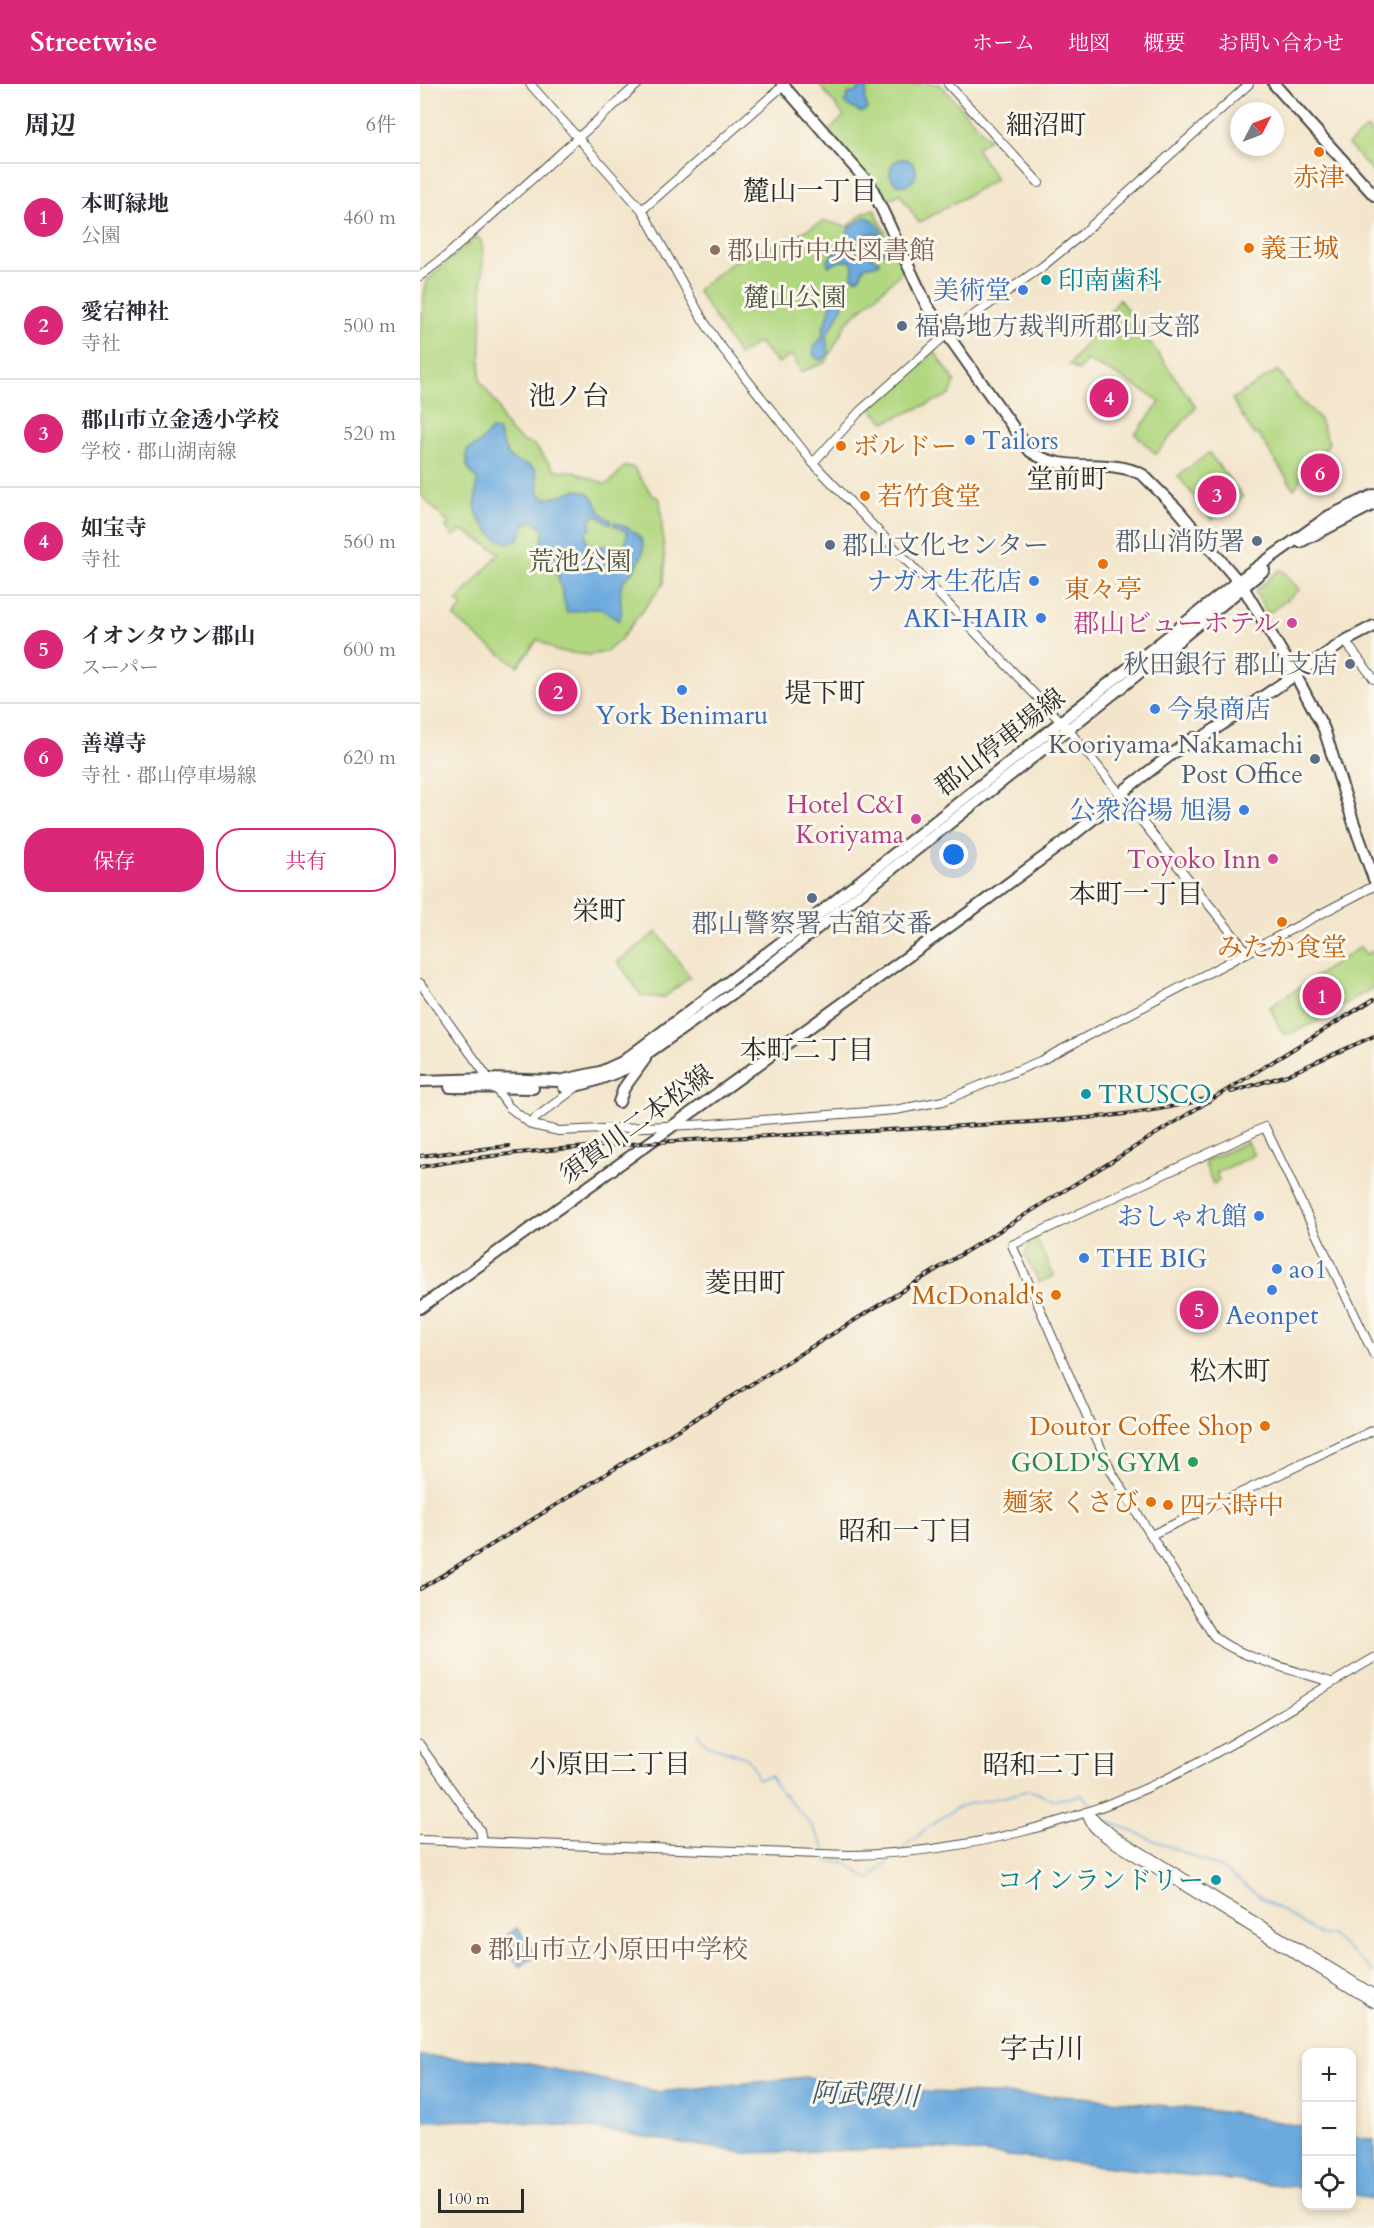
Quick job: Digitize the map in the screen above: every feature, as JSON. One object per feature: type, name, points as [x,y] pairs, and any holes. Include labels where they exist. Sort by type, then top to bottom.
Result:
[{"type":"main road","points":[[783,84],[871,186],[919,291],[1030,451],[1051,462],[1077,466],[1117,467],[1137,471],[1178,510],[1241,584],[1296,676],[1324,729],[1374,879]]},
{"type":"main road","points":[[1274,84],[1374,195]]},
{"type":"main road","name":"郡山停車場線","points":[[420,1087],[559,1081],[600,1072],[622,1062],[1064,725],[1329,516],[1374,495]]},
{"type":"main road","name":"郡山停車場線","points":[[1241,584],[1302,541],[1374,504]]},
{"type":"main road","name":"須賀川二本松線","points":[[420,1308],[996,893],[1123,795],[1126,789],[1151,769],[1194,738],[1199,740],[1345,641],[1374,626]]},
{"type":"main road","name":"郡山停車場線","points":[[420,1081],[549,1088],[579,1086],[618,1072],[649,1054],[762,972],[960,816],[1064,725]]},
{"type":"main road","points":[[619,1102],[624,1088],[649,1054]]},
{"type":"street","points":[[530,84],[642,210],[718,344],[813,463],[1064,725],[1123,795],[1247,951]]},
{"type":"street","points":[[420,276],[445,257],[638,84]]},
{"type":"street","points":[[642,210],[783,84]]},
{"type":"street","points":[[948,84],[1040,183]]},
{"type":"street","points":[[813,463],[860,411],[947,334],[1035,272],[1080,236],[1249,84]]},
{"type":"street","points":[[1345,641],[1374,679]]},
{"type":"street","points":[[420,983],[509,1107],[529,1123],[540,1128],[559,1131],[672,1126],[895,1110],[944,1101],[1040,1061],[1374,886]]},
{"type":"street","points":[[529,1123],[579,1086]]},
{"type":"street","points":[[1330,1682],[1239,1652],[1220,1642],[1213,1635],[1111,1471],[1012,1245],[1265,1127],[1374,1355]]},
{"type":"street","points":[[1151,1535],[1374,1430]]},
{"type":"street","points":[[420,1840],[855,1855],[961,1845],[1030,1830],[1086,1812],[1187,1768],[1374,1658]]},
{"type":"street","points":[[420,1745],[480,1830],[482,1841]]},
{"type":"street","points":[[1086,1812],[1114,1835],[1374,1994]]},
{"type":"street","points":[[1086,1812],[1094,1830],[1112,1842],[1374,2003]]},
{"type":"green space","points":[[819,84],[940,84],[989,139],[976,148],[996,179],[919,223],[900,194],[883,202],[829,131],[844,116]]},
{"type":"green space","points":[[1367,128],[1374,136],[1374,173],[1348,145]]},
{"type":"green space","name":"麓山公園","points":[[874,209],[904,270],[847,322],[826,362],[801,372],[792,355],[778,363],[758,342],[739,356],[697,290],[736,260],[793,237],[824,221],[848,227],[863,213]]},
{"type":"green space","name":"荒池公園","points":[[476,237],[481,240],[483,253],[480,381],[498,406],[502,420],[510,431],[524,442],[534,445],[555,470],[575,472],[605,484],[609,483],[624,467],[633,467],[652,495],[660,499],[665,564],[664,583],[620,640],[606,652],[589,655],[556,651],[538,639],[518,666],[482,641],[454,617],[463,606],[457,601],[500,553],[462,530],[453,537],[446,527],[448,523],[420,494],[420,334],[428,280]]},
{"type":"green space","points":[[1119,299],[1196,407],[1156,454],[1135,434],[1160,403],[1156,398],[1086,360],[1079,371],[1069,365]]},
{"type":"green space","points":[[935,352],[955,381],[950,395],[885,422],[870,408]]},
{"type":"green space","points":[[1278,370],[1298,398],[1319,418],[1329,443],[1305,468],[1294,489],[1258,434],[1254,435],[1232,399]]},
{"type":"green space","points":[[1209,453],[1243,497],[1212,520],[1178,476]]},
{"type":"green space","points":[[1279,570],[1283,571],[1299,590],[1268,614],[1255,592]]},
{"type":"green space","points":[[657,932],[690,977],[663,998],[642,996],[618,962]]},
{"type":"green space","points":[[1360,947],[1366,954],[1374,951],[1374,987],[1310,1025],[1286,1035],[1282,1033],[1270,1007]]},
{"type":"green space","points":[[1247,1142],[1254,1155],[1216,1173],[1219,1181],[1213,1184],[1204,1162]]},
{"type":"green space","points":[[1036,1238],[1054,1276],[1039,1282],[1025,1255],[1030,1241]]},
{"type":"water","points":[[865,85],[867,89],[865,100],[868,109],[861,113],[844,103],[849,93],[854,93]]},
{"type":"water","points":[[903,159],[912,163],[916,172],[912,181],[903,185],[894,181],[890,172],[894,163]]},
{"type":"water","points":[[865,217],[870,218],[881,229],[884,240],[885,250],[881,254],[876,252],[871,254],[871,257],[879,261],[879,264],[864,267],[857,279],[852,276],[853,265],[850,261],[840,261],[829,266],[827,262],[835,250],[843,246],[849,228]],"holes":[[[875,232],[879,236],[879,247],[846,255],[841,252],[847,245]]]},
{"type":"water","points":[[831,285],[841,289],[843,302],[840,314],[826,336],[829,352],[824,359],[819,360],[814,356],[813,350],[822,337],[829,312]]},
{"type":"water","points":[[491,430],[498,431],[512,459],[534,469],[539,492],[543,497],[558,497],[576,490],[592,496],[601,512],[612,521],[610,524],[596,515],[591,519],[591,529],[586,533],[587,544],[592,548],[606,545],[615,555],[621,552],[626,542],[627,532],[613,525],[615,522],[631,530],[641,539],[643,552],[640,560],[623,582],[621,589],[619,621],[601,609],[567,613],[558,576],[539,551],[543,531],[539,524],[534,521],[526,523],[519,539],[507,543],[495,538],[478,518],[475,505],[477,480],[467,466],[467,450],[480,443]]},
{"type":"water","points":[[517,1928],[537,1955],[520,1967],[500,1940]]},
{"type":"water","name":"阿武隈川","points":[[420,2056],[520,2062],[660,2092],[806,2077],[926,2092],[1082,2097],[1232,2113],[1302,2126],[1302,2188],[937,2148],[745,2153],[589,2128],[496,2120],[420,2121]]},
{"type":"water","points":[[1356,2137],[1374,2140],[1374,2200],[1356,2195]]},
{"type":"waterway","points":[[698,1733],[708,1745],[744,1757],[752,1764],[757,1779],[770,1776],[781,1792],[812,1826],[825,1850]]},
{"type":"waterway","points":[[902,1849],[952,1811],[976,1802],[1028,1790],[1055,1800],[1082,1795],[1092,1806]]},
{"type":"waterway","points":[[1096,1812],[1100,1818],[1221,1868],[1263,1899],[1322,1936],[1331,1935],[1374,1972]]},
{"type":"waterway","points":[[827,1857],[829,1862],[845,1862],[869,1880],[893,1856]]},
{"type":"railway","points":[[420,1589],[1374,999]]},
{"type":"railway","points":[[1231,1092],[1287,1075],[1374,1036]]},
{"type":"railway","points":[[420,1167],[504,1155],[589,1147],[1085,1118],[1147,1111],[1205,1099]]},
{"type":"railway","points":[[420,1156],[509,1146]]},
{"type":"place","name":"赤津","points":[[1319,152]]},
{"type":"place","name":"義王城","points":[[1249,248]]},
{"type":"place","name":"郡山市中央図書館","points":[[715,250]]},
{"type":"place","name":"印南歯科","points":[[1046,280]]},
{"type":"place","name":"美術堂","points":[[1023,290]]},
{"type":"place","name":"福島地方裁判所郡山支部","points":[[902,326]]},
{"type":"place","name":"如宝寺","points":[[1109,398]]},
{"type":"place","name":"Tailors","points":[[970,440]]},
{"type":"place","name":"ボルドー","points":[[841,446]]},
{"type":"place","name":"善導寺","points":[[1320,473]]},
{"type":"place","name":"郡山市立金透小学校","points":[[1217,495]]},
{"type":"place","name":"若竹食堂","points":[[865,496]]},
{"type":"place","name":"郡山消防署","points":[[1257,541]]},
{"type":"place","name":"郡山文化センター","points":[[830,545]]},
{"type":"place","name":"東々亭","points":[[1103,564]]},
{"type":"place","name":"ナガオ生花店","points":[[1034,581]]},
{"type":"place","name":"AKI-HAIR","points":[[1041,618]]},
{"type":"place","name":"郡山ビューホテル","points":[[1292,623]]},
{"type":"place","name":"秋田銀行 郡山支店","points":[[1350,664]]},
{"type":"place","name":"York Benimaru","points":[[682,690]]},
{"type":"place","name":"愛宕神社","points":[[558,692]]},
{"type":"place","name":"今泉商店","points":[[1155,709]]},
{"type":"place","name":"Kooriyama Nakamachi Post Office","points":[[1315,759]]},
{"type":"place","name":"公衆浴場 旭湯","points":[[1244,810]]},
{"type":"place","name":"Hotel C&I Koriyama","points":[[916,819]]},
{"type":"place","name":"Toyoko Inn","points":[[1273,859]]},
{"type":"place","name":"郡山警察署 古舘交番","points":[[812,898]]},
{"type":"place","name":"みたか食堂","points":[[1282,922]]},
{"type":"place","name":"本町緑地","points":[[1322,996]]},
{"type":"place","name":"TRUSCO","points":[[1086,1094]]},
{"type":"place","name":"おしゃれ館","points":[[1259,1216]]},
{"type":"place","name":"THE BIG","points":[[1084,1258]]},
{"type":"place","name":"ao1","points":[[1277,1269]]},
{"type":"place","name":"Aeonpet","points":[[1272,1290]]},
{"type":"place","name":"McDonald's","points":[[1056,1295]]},
{"type":"place","name":"イオンタウン郡山","points":[[1199,1310]]},
{"type":"place","name":"Doutor Coffee Shop","points":[[1265,1426]]},
{"type":"place","name":"GOLD'S GYM","points":[[1193,1462]]},
{"type":"place","name":"麺家 くさび","points":[[1151,1502]]},
{"type":"place","name":"四六時中","points":[[1168,1505]]},
{"type":"place","name":"コインランドリー","points":[[1216,1880]]},
{"type":"place","name":"郡山市立小原田中学校","points":[[476,1949]]},
{"type":"district","name":"細沼町","points":[[1046,125]]},
{"type":"district","name":"麓山一丁目","points":[[810,191]]},
{"type":"district","name":"池ノ台","points":[[569,396]]},
{"type":"district","name":"堂前町","points":[[1067,479]]},
{"type":"district","name":"堤下町","points":[[825,693]]},
{"type":"district","name":"本町一丁目","points":[[1136,894]]},
{"type":"district","name":"栄町","points":[[599,911]]},
{"type":"district","name":"本町二丁目","points":[[807,1050]]},
{"type":"district","name":"菱田町","points":[[745,1283]]},
{"type":"district","name":"松木町","points":[[1230,1371]]},
{"type":"district","name":"昭和一丁目","points":[[906,1531]]},
{"type":"district","name":"小原田二丁目","points":[[610,1764]]},
{"type":"district","name":"昭和二丁目","points":[[1050,1765]]},
{"type":"district","name":"字古川","points":[[1042,2049]]}]
